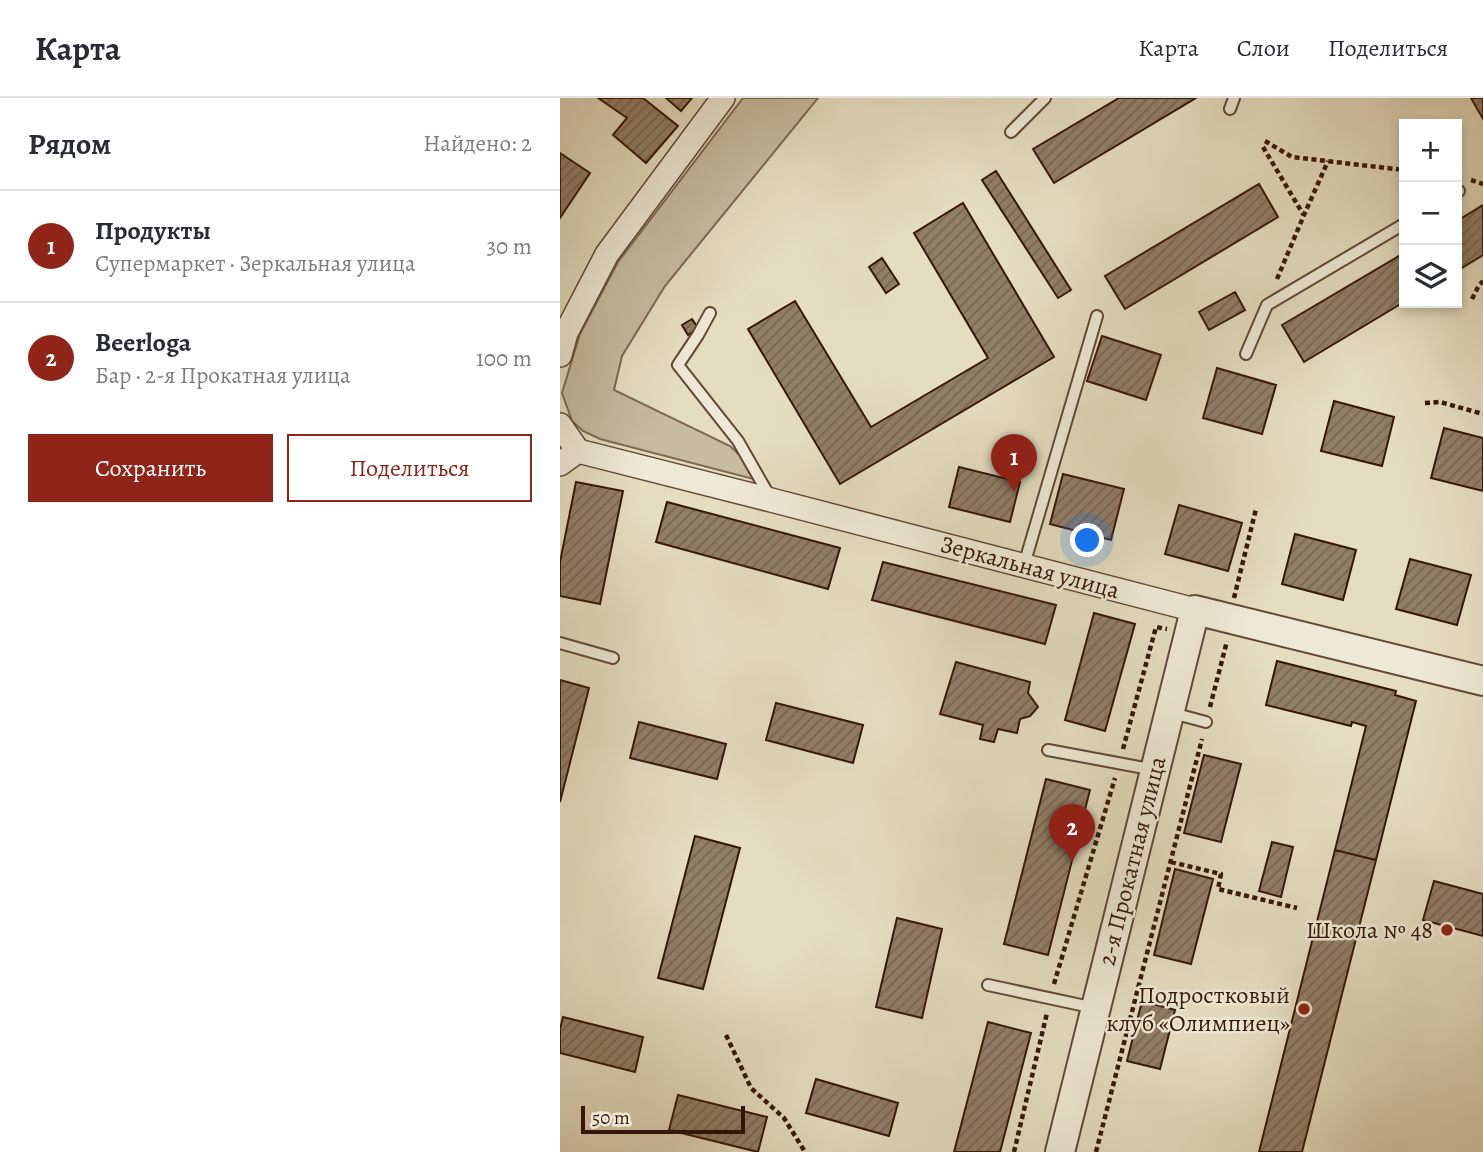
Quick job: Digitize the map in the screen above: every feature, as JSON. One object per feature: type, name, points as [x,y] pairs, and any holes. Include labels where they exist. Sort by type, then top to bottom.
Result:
[{"type":"street","points":[[561,344],[607,254],[723,98]]},
{"type":"street","points":[[560,425],[569,457]]},
{"type":"street","name":"Зеркальная улица","points":[[569,457],[771,500],[1024,565],[1192,622],[1228,631],[1483,681]]},
{"type":"street","name":"2-я Прокатная улица","points":[[1060,1152],[1192,622]]},
{"type":"lane","points":[[1011,132],[1045,98]]},
{"type":"lane","points":[[1246,354],[1267,305],[1399,227]]},
{"type":"lane","points":[[710,313],[678,365],[738,441],[771,500]]},
{"type":"lane","points":[[1024,565],[1097,316]]},
{"type":"lane","points":[[560,643],[613,658]]},
{"type":"lane","points":[[1170,712],[1208,717]]},
{"type":"lane","points":[[1048,750],[1155,770]]},
{"type":"lane","points":[[988,985],[1096,1008]]},
{"type":"path","points":[[1304,215],[1264,144],[1293,157],[1399,169]]},
{"type":"path","points":[[1267,305],[1328,161]]},
{"type":"path","points":[[1472,299],[1483,281]]},
{"type":"path","points":[[1425,402],[1440,402],[1483,414]]},
{"type":"path","points":[[1208,717],[1256,509]]},
{"type":"path","points":[[1014,1152],[1050,998],[1156,627],[1192,622],[1228,631]]},
{"type":"path","points":[[1096,1152],[1202,739]]},
{"type":"path","points":[[1171,862],[1222,874],[1218,889],[1297,908]]},
{"type":"path","points":[[726,1035],[751,1088],[785,1118],[806,1152]]},
{"type":"shaded area","points":[[743,98],[818,98],[665,286],[622,356],[614,390],[730,446],[769,483],[600,439],[583,431],[572,421],[562,393],[580,334],[618,262]]},
{"type":"building","points":[[598,98],[643,98],[678,126],[646,163],[613,135],[627,118]]},
{"type":"building","points":[[666,98],[692,98],[681,111]]},
{"type":"building","points":[[1119,98],[1196,98],[1054,183],[1033,149]]},
{"type":"building","points":[[1471,98],[1483,98],[1483,119]]},
{"type":"building","points":[[560,153],[590,173],[560,218]]},
{"type":"building","points":[[996,171],[1071,290],[1058,298],[982,180]]},
{"type":"building","points":[[1259,184],[1278,217],[1125,309],[1105,276]]},
{"type":"building","points":[[963,203],[1054,357],[840,484],[748,329],[795,301],[871,427],[988,358],[914,233]]},
{"type":"building","points":[[1483,205],[1483,255],[1462,268],[1462,245],[1462,218]]},
{"type":"building","points":[[1399,256],[1399,305],[1304,362],[1282,325]]},
{"type":"building","points":[[882,258],[899,284],[886,293],[869,267]]},
{"type":"building","points":[[1235,292],[1245,310],[1209,330],[1199,312]]},
{"type":"building","points":[[692,319],[698,328],[688,335],[682,325]]},
{"type":"building","points":[[1102,336],[1161,355],[1146,400],[1087,381]]},
{"type":"building","points":[[1217,368],[1276,385],[1262,434],[1203,418]]},
{"type":"building","points":[[1334,401],[1394,417],[1382,466],[1321,451]]},
{"type":"building","points":[[1444,428],[1483,438],[1483,491],[1431,478]]},
{"type":"building","points":[[959,467],[1020,482],[1010,522],[949,507]]},
{"type":"building","points":[[1063,474],[1124,489],[1111,540],[1050,524]]},
{"type":"building","points":[[576,482],[623,491],[600,604],[560,596],[560,562]]},
{"type":"building","points":[[667,502],[840,548],[828,589],[656,542]]},
{"type":"building","points":[[1179,505],[1242,523],[1228,571],[1165,554]]},
{"type":"building","points":[[1295,534],[1356,550],[1343,600],[1282,584]]},
{"type":"building","points":[[1410,559],[1471,575],[1457,625],[1396,609]]},
{"type":"building","points":[[883,562],[1056,605],[1045,644],[872,600]]},
{"type":"building","points":[[1094,613],[1135,624],[1105,731],[1065,720]]},
{"type":"building","points":[[1277,661],[1396,691],[1395,695],[1416,701],[1376,860],[1335,850],[1366,726],[1352,722],[1351,726],[1266,705]]},
{"type":"building","points":[[956,662],[1030,682],[1028,693],[1038,707],[1030,716],[1020,719],[1017,733],[998,729],[994,742],[980,739],[983,725],[940,714]]},
{"type":"building","points":[[560,680],[589,688],[560,802]]},
{"type":"building","points":[[776,703],[863,725],[853,763],[766,740]]},
{"type":"building","points":[[639,722],[726,744],[717,779],[630,758]]},
{"type":"building","points":[[1204,755],[1241,764],[1221,842],[1184,833]]},
{"type":"building","points":[[1046,779],[1090,790],[1048,955],[1004,944]]},
{"type":"building","points":[[695,836],[740,848],[703,989],[658,978]]},
{"type":"building","points":[[1272,842],[1293,847],[1281,897],[1259,891]]},
{"type":"building","points":[[1335,850],[1376,860],[1302,1152],[1259,1152]]},
{"type":"building","points":[[1175,869],[1213,879],[1191,964],[1154,955]]},
{"type":"building","points":[[1434,881],[1483,894],[1483,936],[1423,920]]},
{"type":"building","points":[[897,918],[942,929],[922,1018],[876,1007]]},
{"type":"building","points":[[1142,1001],[1175,1010],[1160,1069],[1127,1061]]},
{"type":"building","points":[[563,1017],[643,1037],[635,1072],[560,1053]]},
{"type":"building","points":[[988,1022],[1031,1033],[1000,1152],[954,1152]]},
{"type":"building","points":[[816,1079],[898,1103],[889,1136],[806,1113]]},
{"type":"building","points":[[678,1095],[767,1117],[758,1152],[669,1130]]},
{"type":"place","name":"Продукты","points":[[1014,492]]},
{"type":"place","name":"Beerloga","points":[[1072,862]]},
{"type":"place","name":"Школа № 48","points":[[1447,930]]},
{"type":"place","name":"Подростковый клуб «Олимпиец»","points":[[1304,1009]]}]
